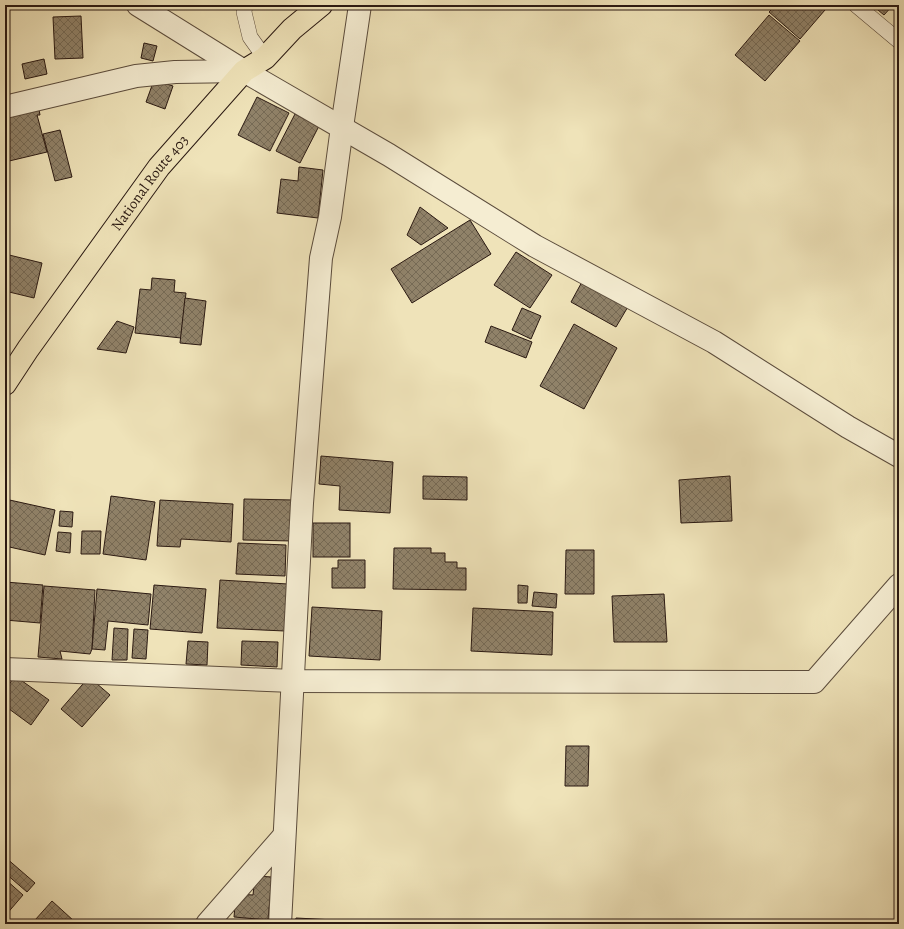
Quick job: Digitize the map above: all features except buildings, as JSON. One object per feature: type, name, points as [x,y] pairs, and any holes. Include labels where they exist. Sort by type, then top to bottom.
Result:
[{"type":"highway","name":"National Route 403","points":[[5,384],[28,348],[159,167],[244,71],[265,58],[292,29],[321,5]]},
{"type":"street","points":[[138,5],[244,71],[389,155],[535,246],[714,342],[848,427],[899,456]]},
{"type":"street","points":[[280,924],[302,503],[321,266],[330,217],[360,5]]},
{"type":"street","points":[[5,107],[136,76],[175,72],[244,71]]},
{"type":"street","points":[[5,669],[293,681],[814,682],[899,585]]},
{"type":"street","points":[[207,924],[284,836]]},
{"type":"lane","points":[[245,5],[244,12],[250,37],[265,58]]},
{"type":"lane","points":[[856,5],[899,41]]}]
